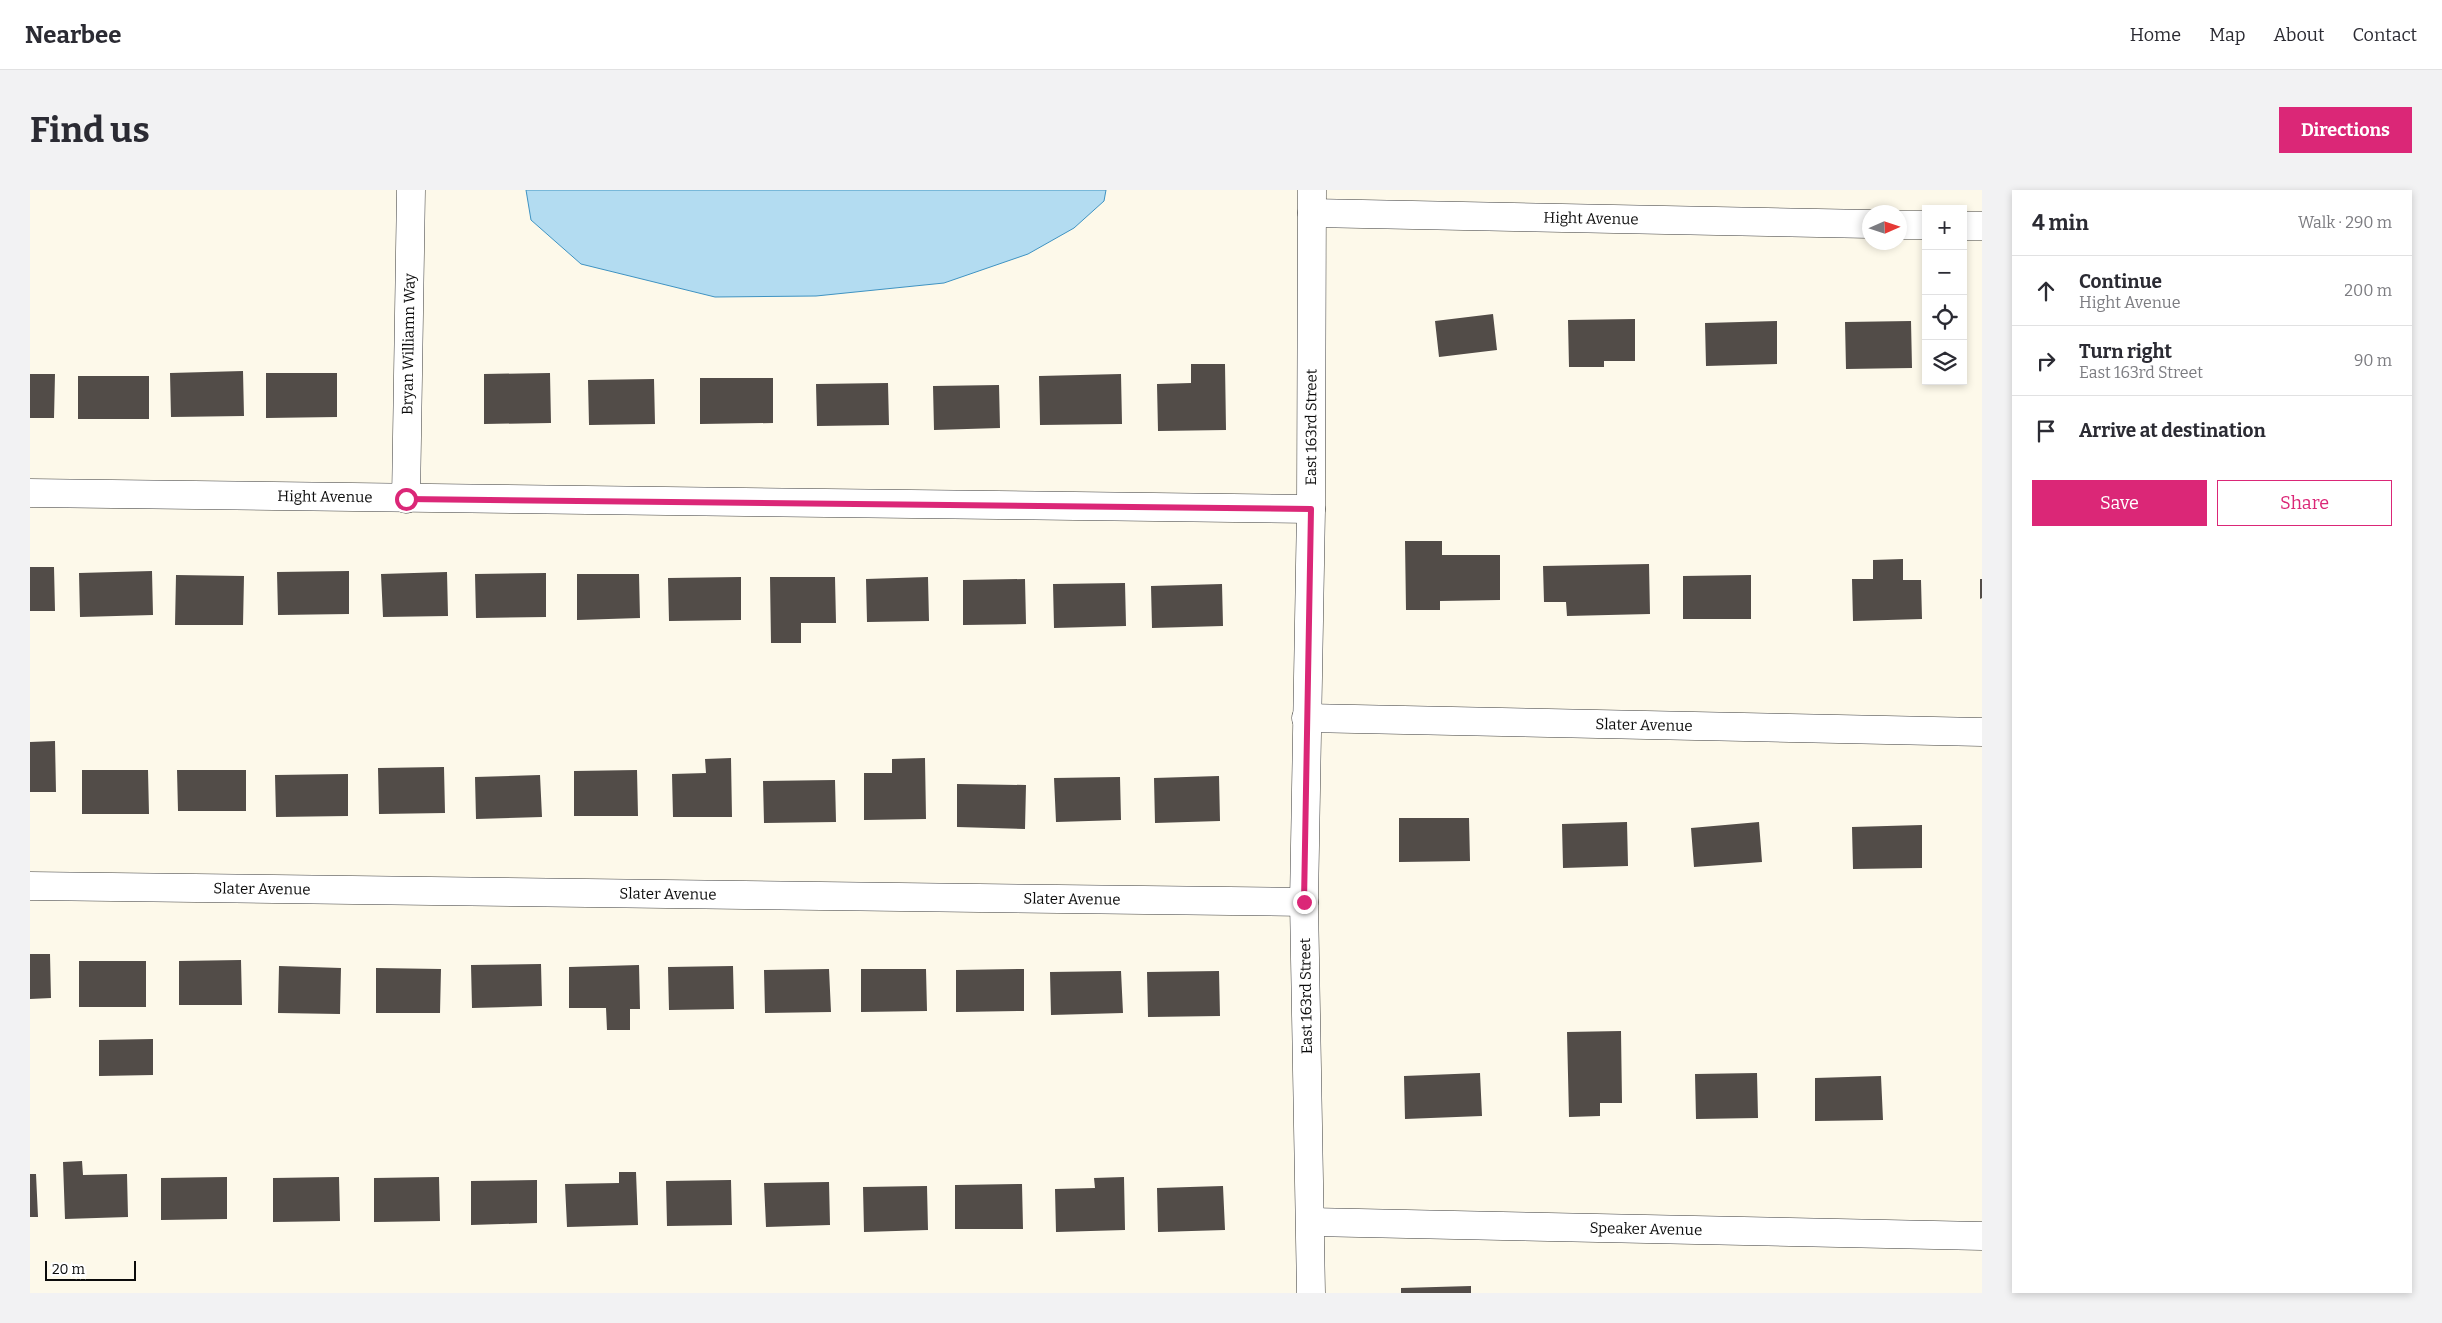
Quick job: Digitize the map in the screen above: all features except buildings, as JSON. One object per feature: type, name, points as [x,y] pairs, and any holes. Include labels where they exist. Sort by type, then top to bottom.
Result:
[{"type":"street","name":"Bryan Williamn Way","points":[[406,499],[411,190]]},
{"type":"street","name":"Hight Avenue","points":[[1312,202],[1862,224]]},
{"type":"street","name":"East 163rd Street","points":[[1311,1293],[1304,902],[1311,509],[1312,202]]},
{"type":"street","points":[[1907,225],[1922,225]]},
{"type":"street","points":[[1967,226],[1982,226]]},
{"type":"street","name":"Hight Avenue","points":[[30,493],[1311,509]]},
{"type":"street","name":"Slater Avenue","points":[[1306,718],[1982,732]]},
{"type":"street","name":"Slater Avenue","points":[[30,886],[1304,902]]},
{"type":"street","name":"Speaker Avenue","points":[[1311,1222],[1982,1236]]},
{"type":"water","points":[[526,190],[1106,190],[1104,201],[1074,228],[1028,254],[944,283],[816,296],[715,297],[581,264],[531,220]]},
{"type":"route","points":[[406,499],[1311,509],[1304,902]]}]
